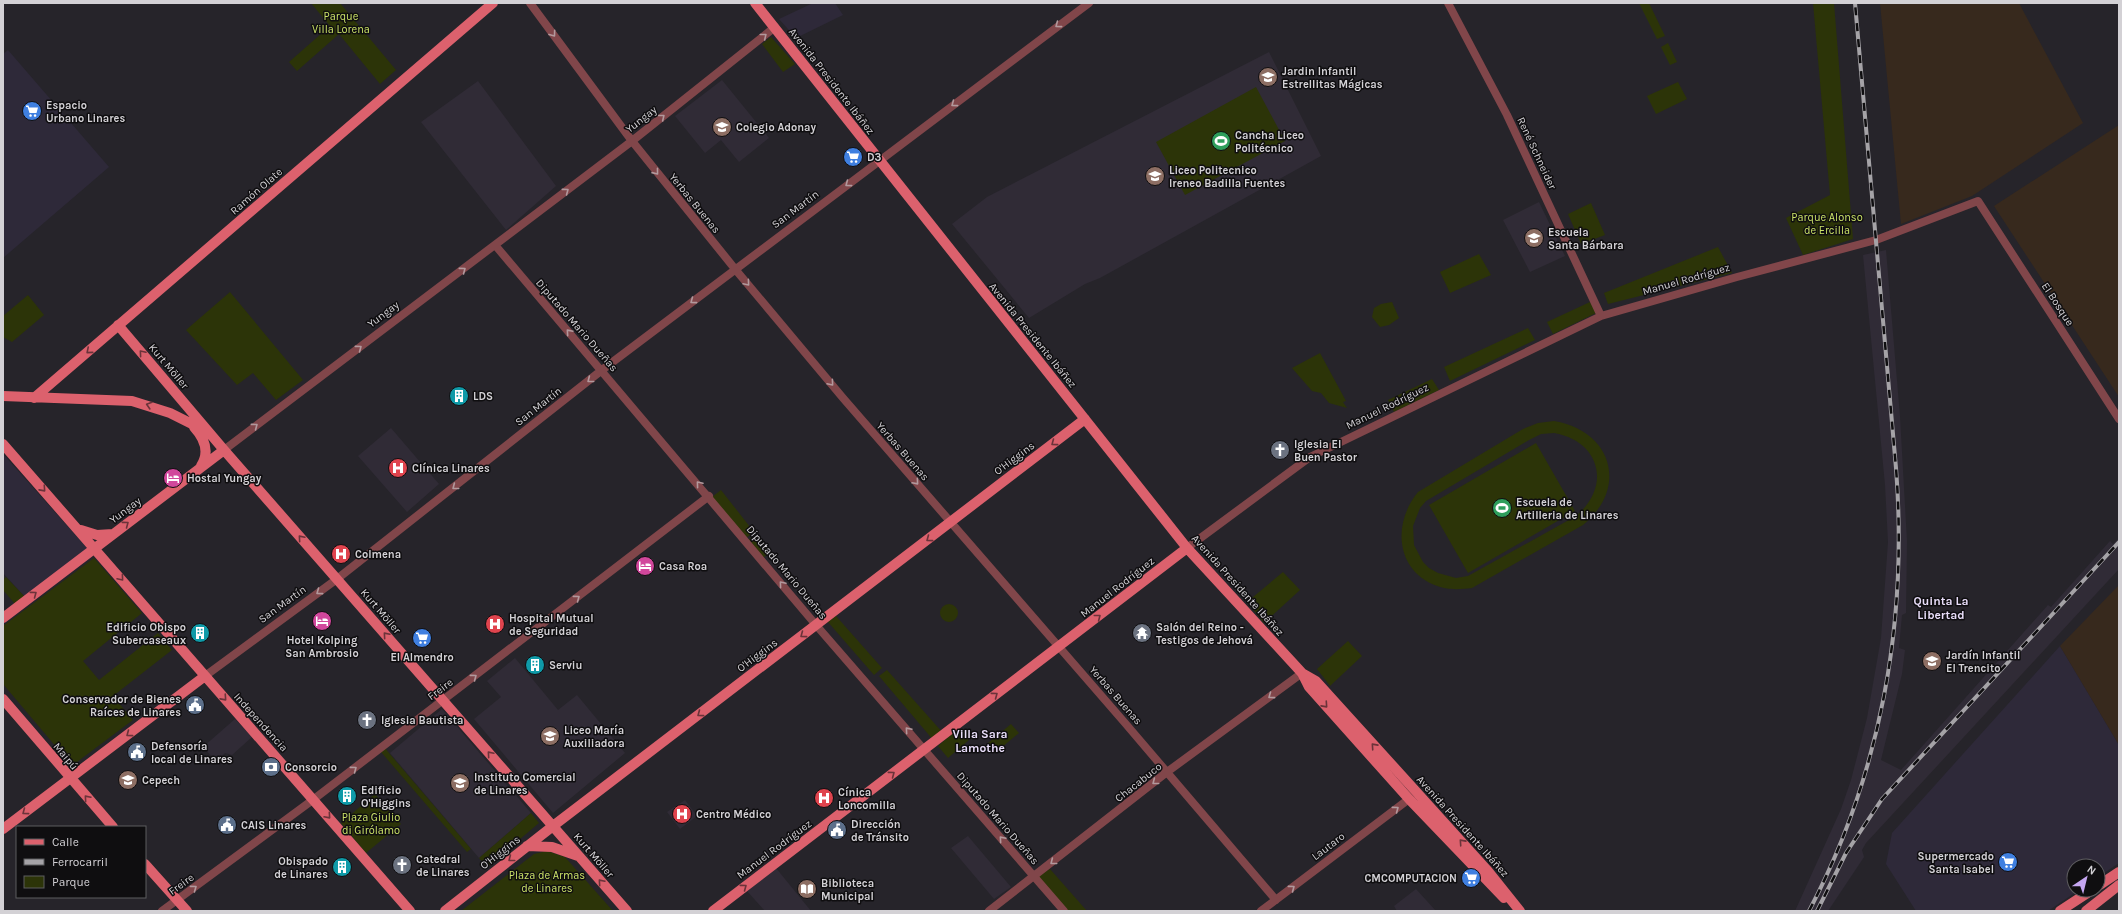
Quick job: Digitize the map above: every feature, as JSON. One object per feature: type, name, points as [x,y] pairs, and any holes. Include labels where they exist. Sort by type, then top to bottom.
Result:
[{"type":"main road","name":"Ramón Olate","points":[[34,398],[493,3]]},
{"type":"main road","name":"Avenida Presidente Ibáñez","points":[[755,3],[1187,548],[1302,673],[1309,687],[1412,795],[1480,874],[1519,911]]},
{"type":"main road","name":"Kurt Möller","points":[[118,325],[224,450],[627,911]]},
{"type":"main road","points":[[3,396],[132,401],[154,406],[185,420],[212,436]]},
{"type":"main road","name":"O'Higgins","points":[[447,910],[527,846],[1085,419]]},
{"type":"main road","points":[[185,420],[200,434],[206,448],[205,459],[198,470]]},
{"type":"main road","name":"Independencia","points":[[3,444],[410,911]]},
{"type":"main road","name":"Yungay","points":[[3,618],[224,450]]},
{"type":"main road","points":[[77,528],[97,535],[114,534]]},
{"type":"main road","name":"Manuel Rodríguez","points":[[713,911],[1187,548]]},
{"type":"main road","name":"San Martín","points":[[3,829],[205,676]]},
{"type":"main road","name":"Maipú","points":[[3,699],[112,826]]},
{"type":"main road","points":[[527,846],[552,847],[580,857]]},
{"type":"main road","points":[[146,865],[187,911]]},
{"type":"main road","points":[[2106,881],[2119,872]]},
{"type":"main road","points":[[2086,911],[2119,885]]},
{"type":"main road","points":[[2060,911],[2080,898]]},
{"type":"street","name":"Yerbas Buenas","points":[[530,3],[632,141],[735,269],[950,522],[1276,900]]},
{"type":"street","name":"San Martín","points":[[205,676],[337,579],[602,370],[879,160],[1090,3]]},
{"type":"street","name":"René Schneider","points":[[1448,3],[1507,115],[1601,316]]},
{"type":"street","name":"Yungay","points":[[224,450],[632,141],[775,27]]},
{"type":"street","name":"Manuel Rodríguez","points":[[1187,548],[1310,457],[1601,316],[1737,277],[1876,240],[1978,201]]},
{"type":"street","name":"El Bosque","points":[[1978,201],[2119,419]]},
{"type":"street","name":"Diputado Mario Dueñas","points":[[495,245],[709,496],[816,625],[1064,911]]},
{"type":"street","name":"Freire","points":[[162,911],[314,800],[709,496]]},
{"type":"street","name":"Chacabuco","points":[[989,911],[1167,772],[1302,673]]},
{"type":"street","name":"Lautaro","points":[[1261,911],[1412,795]]},
{"type":"shaded area","points":[[813,3],[835,3],[843,15],[796,38],[779,19]]},
{"type":"shaded area","points":[[1880,3],[2019,3],[2083,123],[1972,196],[1901,224]]},
{"type":"shaded area","name":"Espacio Urbano Linares","points":[[8,50],[109,167],[3,258],[3,54]]},
{"type":"shaded area","name":"Liceo Politecnico Ireneo Badilla Fuentes","points":[[1269,52],[1321,156],[1100,278],[1085,284],[1029,318],[952,224],[987,197]]},
{"type":"shaded area","name":"Colegio Adonay","points":[[722,80],[769,138],[739,162],[721,140],[705,153],[675,116]]},
{"type":"shaded area","points":[[478,81],[556,186],[506,230],[421,122]]},
{"type":"shaded area","points":[[2119,125],[2119,397],[1994,206]]},
{"type":"shaded area","name":"Escuela Santa Bárbara","points":[[1539,202],[1565,256],[1530,272],[1503,220]]},
{"type":"shaded area","points":[[1886,250],[1900,416],[1907,541],[1906,613],[1902,615],[1899,648],[1905,650],[1902,674],[1881,760],[1901,770],[2048,605],[2051,607],[2110,541],[2113,544],[2119,538],[2119,569],[1866,843],[1862,850],[1864,857],[1828,911],[1795,911],[1841,809],[1851,780],[1867,718],[1881,638],[1888,542],[1885,485],[1863,255]]},
{"type":"shaded area","name":"Clínica Linares","points":[[391,428],[439,484],[407,512],[358,456]]},
{"type":"shaded area","points":[[3,454],[88,549],[25,597],[3,573]]},
{"type":"shaded area","points":[[2119,585],[2119,745],[2060,646]]},
{"type":"shaded area","points":[[2060,646],[2119,745],[2119,863],[2106,872],[2106,858],[2066,858],[2067,898],[2048,911],[1916,911],[1886,864],[1892,833]]},
{"type":"shaded area","name":"Liceo María Auxiliadora","points":[[515,658],[558,710],[577,695],[625,753],[553,813],[474,719],[501,697],[487,681]]},
{"type":"shaded area","name":"Instituto Comercial de Linares","points":[[442,709],[531,813],[479,858],[390,753]]},
{"type":"shaded area","points":[[235,719],[252,737],[232,755],[225,753],[216,761],[203,747]]},
{"type":"shaded area","name":"Centro Médico","points":[[685,800],[697,816],[680,829],[667,812]]},
{"type":"shaded area","points":[[968,836],[1011,887],[994,899],[951,848]]},
{"type":"shaded area","points":[[776,868],[811,911],[765,911],[747,891]]},
{"type":"shaded area","points":[[1416,889],[1436,911],[1397,911],[1394,906]]},
{"type":"green space","name":"Parque Villa Lorena","points":[[311,3],[340,3],[396,70],[380,84],[339,34],[297,71],[289,62],[330,26]]},
{"type":"green space","points":[[1639,3],[1649,3],[1665,36],[1657,39]]},
{"type":"green space","name":"Parque Alonso de Ercilla","points":[[1813,3],[1834,3],[1853,239],[1803,255],[1786,218],[1830,195]]},
{"type":"green space","points":[[771,37],[795,64],[783,72],[762,44]]},
{"type":"green space","points":[[1668,43],[1677,62],[1670,65],[1661,47]]},
{"type":"green space","points":[[1678,82],[1687,99],[1656,114],[1647,96]]},
{"type":"green space","name":"Cancha Liceo Politécnico","points":[[1256,87],[1285,141],[1185,195],[1156,142]]},
{"type":"green space","points":[[1591,203],[1605,235],[1581,244],[1568,214]]},
{"type":"green space","points":[[1718,247],[1732,273],[1608,304],[1604,293]]},
{"type":"green space","points":[[1479,254],[1491,275],[1450,293],[1440,272]]},
{"type":"green space","points":[[230,292],[303,380],[276,400],[253,373],[237,385],[186,330]]},
{"type":"green space","points":[[28,295],[44,315],[12,342],[3,337],[3,316]]},
{"type":"green space","points":[[1392,302],[1399,318],[1389,325],[1380,327],[1372,317],[1374,308],[1381,304]]},
{"type":"green space","points":[[1590,302],[1596,313],[1553,334],[1547,322]]},
{"type":"green space","points":[[1528,328],[1535,340],[1450,381],[1444,367]]},
{"type":"green space","points":[[1320,353],[1346,401],[1343,402],[1347,408],[1329,403],[1321,393],[1312,391],[1292,368]]},
{"type":"green space","points":[[1432,379],[1439,390],[1394,412],[1388,400]]},
{"type":"green space","points":[[1554,421],[1574,427],[1589,436],[1601,448],[1608,462],[1609,478],[1606,494],[1597,510],[1583,525],[1472,588],[1444,588],[1428,582],[1416,573],[1408,562],[1403,549],[1402,534],[1404,520],[1409,505],[1418,492],[1523,429],[1538,423]],"holes":[[[1554,433],[1570,438],[1582,445],[1591,455],[1596,466],[1597,479],[1594,492],[1587,504],[1576,516],[1468,576],[1456,578],[1438,573],[1429,568],[1423,562],[1414,545],[1413,526],[1420,508],[1426,501],[1541,434]]]},
{"type":"green space","name":"Escuela de Artilleria de Linares","points":[[1536,443],[1575,511],[1468,573],[1429,505]]},
{"type":"green space","points":[[721,490],[754,532],[746,538],[712,497]]},
{"type":"green space","points":[[756,534],[771,551],[763,558],[748,540]]},
{"type":"green space","points":[[94,558],[142,613],[83,661],[99,680],[158,633],[172,650],[113,696],[133,720],[77,762],[68,761],[3,684],[3,626]]},
{"type":"green space","points":[[1283,572],[1300,590],[1264,623],[1247,602]]},
{"type":"green space","points":[[6,577],[25,597],[15,604],[3,590],[3,580]]},
{"type":"green space","points":[[949,604],[955,607],[958,613],[955,619],[949,622],[943,619],[940,613],[943,607]]},
{"type":"green space","points":[[836,616],[882,668],[874,675],[828,622]]},
{"type":"green space","points":[[1348,641],[1362,656],[1330,686],[1317,669]]},
{"type":"green space","points":[[887,670],[943,733],[934,741],[879,676]]},
{"type":"green space","points":[[1011,724],[1019,733],[995,753],[988,743]]},
{"type":"green space","points":[[959,728],[969,740],[948,758],[938,746]]},
{"type":"green space","points":[[385,748],[471,849],[467,852],[381,752]]},
{"type":"green space","name":"Plaza Giulio di Girólamo","points":[[375,794],[401,824],[366,853],[341,823]]},
{"type":"green space","points":[[531,813],[539,823],[487,867],[479,858]]},
{"type":"green space","name":"Plaza de Armas de Linares","points":[[547,851],[565,857],[613,911],[461,911],[534,854]]},
{"type":"green space","points":[[1050,869],[1087,911],[1067,911],[1037,877]]},
{"type":"railway","points":[[1809,911],[1834,859],[1855,806],[1871,751],[1884,696],[1893,640],[1898,583],[1899,526],[1896,468],[1855,3]]},
{"type":"railway","points":[[1817,911],[1846,853],[1882,799],[2119,542]]},
{"type":"place","name":"Jardin Infantil Estrellitas Mágicas","points":[[1268,77]]},
{"type":"place","name":"Espacio Urbano Linares","points":[[32,111]]},
{"type":"place","name":"Colegio Adonay","points":[[722,127]]},
{"type":"place","name":"Cancha Liceo Politécnico","points":[[1221,141]]},
{"type":"place","name":"D3","points":[[853,157]]},
{"type":"place","name":"Liceo Politecnico Ireneo Badilla Fuentes","points":[[1155,176]]},
{"type":"place","name":"Escuela Santa Bárbara","points":[[1534,238]]},
{"type":"place","name":"LDS","points":[[459,396]]},
{"type":"place","name":"Iglesia El Buen Pastor","points":[[1280,450]]},
{"type":"place","name":"Clínica Linares","points":[[398,468]]},
{"type":"place","name":"Hostal Yungay","points":[[173,478]]},
{"type":"place","name":"Escuela de Artilleria de Linares","points":[[1502,508]]},
{"type":"place","name":"Colmena","points":[[341,554]]},
{"type":"place","name":"Casa Roa","points":[[645,566]]},
{"type":"place","name":"Hotel Kolping San Ambrosio","points":[[322,621]]},
{"type":"place","name":"Hospital Mutual de Seguridad","points":[[495,624]]},
{"type":"place","name":"Edificio Obispo Subercaseaux","points":[[200,633]]},
{"type":"place","name":"Salón del Reino - Testigos de Jehová","points":[[1142,633]]},
{"type":"place","name":"El Almendro","points":[[422,638]]},
{"type":"place","name":"Jardín Infantil El Trencito","points":[[1932,661]]},
{"type":"place","name":"Serviu","points":[[535,665]]},
{"type":"place","name":"Conservador de Bienes Raíces de Linares","points":[[195,705]]},
{"type":"place","name":"Iglesia Bautista","points":[[367,720]]},
{"type":"place","name":"Liceo María Auxiliadora","points":[[550,736]]},
{"type":"place","name":"Defensoría local de Linares","points":[[137,752]]},
{"type":"place","name":"Consorcio","points":[[271,767]]},
{"type":"place","name":"Cepech","points":[[128,780]]},
{"type":"place","name":"Instituto Comercial de Linares","points":[[460,783]]},
{"type":"place","name":"Edificio O'Higgins","points":[[347,796]]},
{"type":"place","name":"Cínica Loncomilla","points":[[824,798]]},
{"type":"place","name":"Centro Médico","points":[[682,814]]},
{"type":"place","name":"CAIS Linares","points":[[227,825]]},
{"type":"place","name":"Dirección de Tránsito","points":[[837,830]]},
{"type":"place","name":"Supermercado Santa Isabel","points":[[2008,862]]},
{"type":"place","name":"Catedral de Linares","points":[[402,865]]},
{"type":"place","name":"Obispado de Linares","points":[[342,867]]},
{"type":"place","name":"CMCOMPUTACION","points":[[1471,878]]},
{"type":"place","name":"Biblioteca Municipal","points":[[807,889]]},
{"type":"district","name":"Quinta La Libertad","points":[[1941,608]]},
{"type":"district","name":"Villa Sara Lamothe","points":[[980,741]]}]
